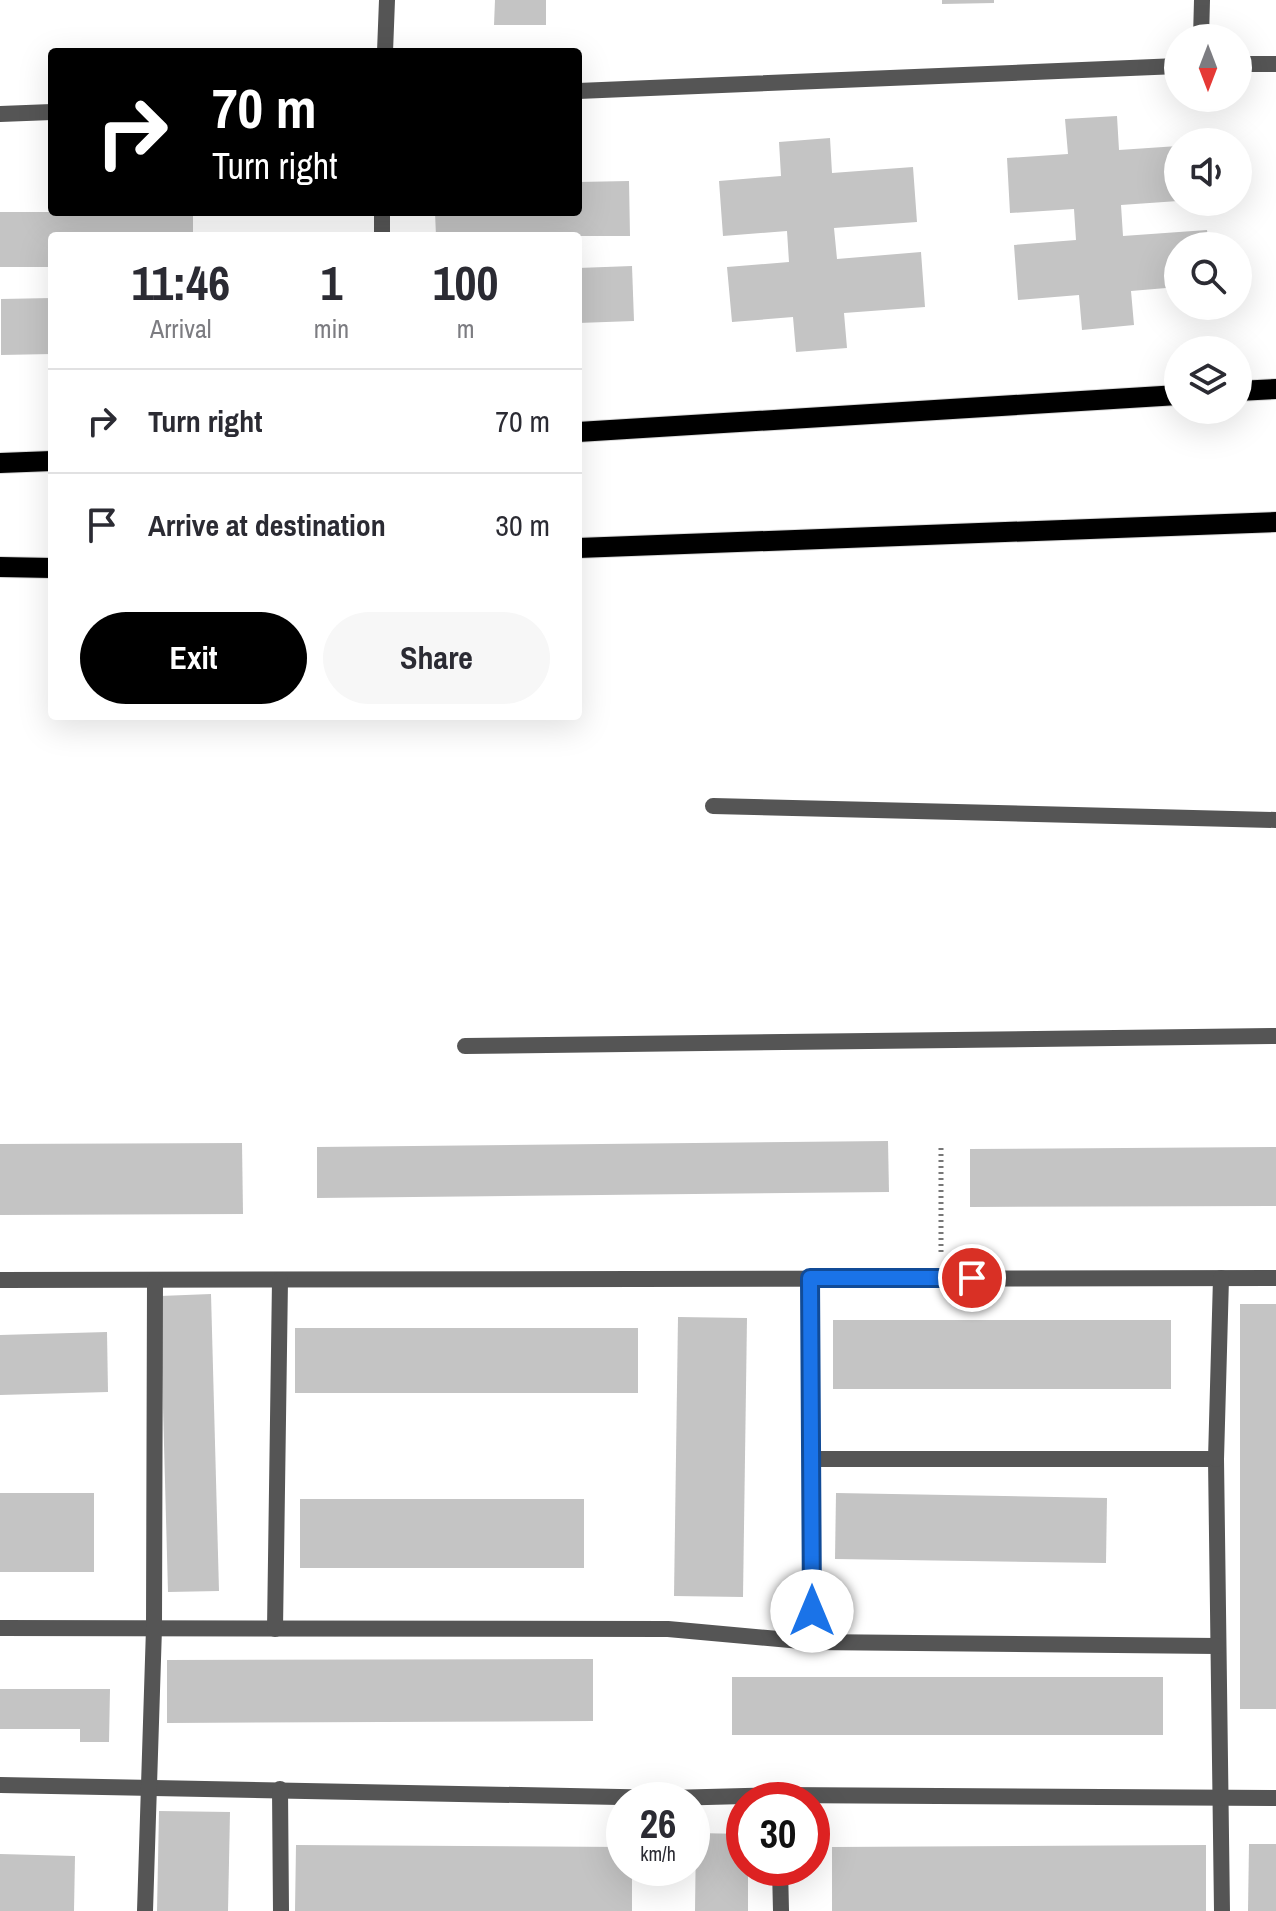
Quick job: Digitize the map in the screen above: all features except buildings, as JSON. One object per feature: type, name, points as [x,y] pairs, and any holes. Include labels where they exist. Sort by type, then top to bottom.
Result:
[{"type":"main road","points":[[1252,390],[1276,389]]},
{"type":"main road","points":[[582,432],[1164,396]]},
{"type":"main road","points":[[0,463],[48,461]]},
{"type":"main road","points":[[582,548],[1276,522]]},
{"type":"main road","points":[[0,567],[48,568]]},
{"type":"street","points":[[385,48],[387,0]]},
{"type":"street","points":[[1201,24],[1202,0]]},
{"type":"street","points":[[1252,64],[1276,64]]},
{"type":"street","points":[[582,91],[1164,67]]},
{"type":"street","points":[[0,114],[48,112]]},
{"type":"street","points":[[713,806],[1276,820]]},
{"type":"street","points":[[465,1046],[1276,1036]]},
{"type":"street","points":[[810,1278],[812,1642]]},
{"type":"street","points":[[1221,1278],[1216,1459],[1222,1911]]},
{"type":"street","points":[[0,1280],[1276,1278]]},
{"type":"street","points":[[145,1911],[154,1628],[155,1280]]},
{"type":"street","points":[[275,1629],[280,1280]]},
{"type":"street","points":[[811,1459],[1216,1459]]},
{"type":"street","points":[[0,1628],[668,1629],[812,1642],[1217,1646]]},
{"type":"street","points":[[0,1785],[726,1798]]},
{"type":"street","points":[[280,1789],[281,1911]]},
{"type":"street","points":[[830,1798],[1276,1798]]},
{"type":"street","points":[[780,1886],[781,1911]]},
{"type":"path","points":[[941,1148],[941,1278]]},
{"type":"route","points":[[812,1611],[810,1278],[972,1278]]}]
